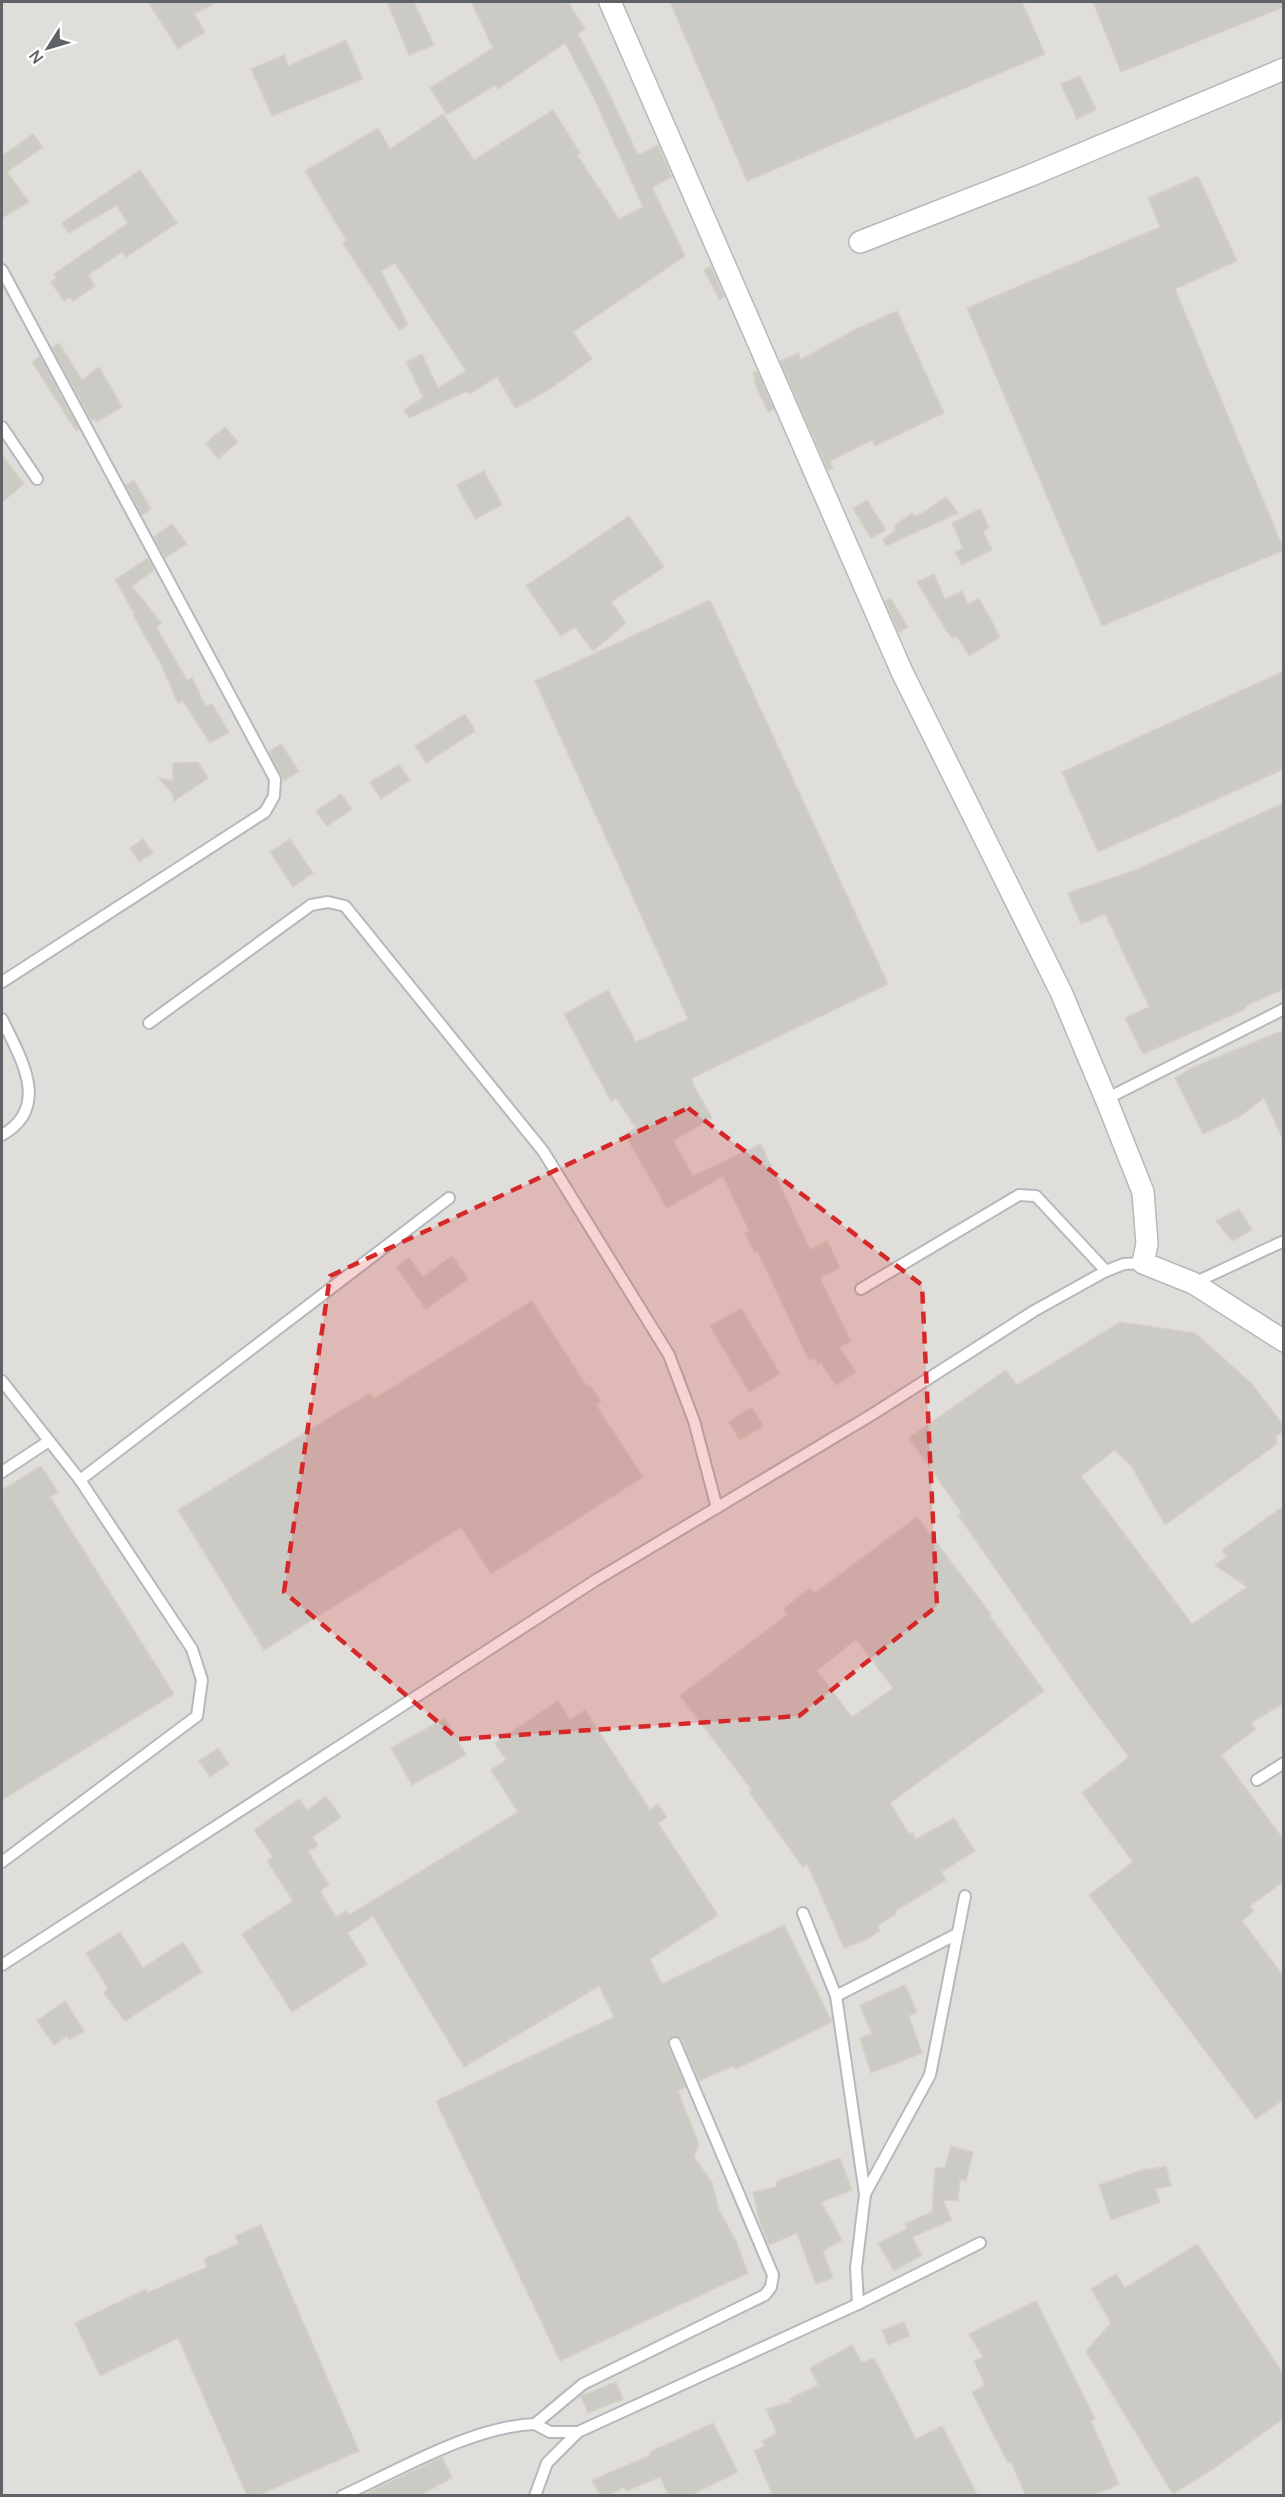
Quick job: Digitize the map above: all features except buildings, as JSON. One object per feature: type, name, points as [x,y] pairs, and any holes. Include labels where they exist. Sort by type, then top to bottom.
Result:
[{"type":"street","points":[[610,2],[902,672],[1061,992],[1143,1192],[1147,1244],[1143,1263],[1194,1283],[1284,1341]]},
{"type":"street","points":[[860,242],[1029,176],[1284,69]]},
{"type":"lane","points":[[2,270],[275,779],[274,796],[265,812],[2,982]]},
{"type":"lane","points":[[2,295],[11,288]]},
{"type":"lane","points":[[2,427],[37,479]]},
{"type":"lane","points":[[149,1023],[311,905],[328,902],[345,906],[543,1151],[669,1355],[694,1421],[717,1508]]},
{"type":"lane","points":[[1106,1099],[1284,1010]]},
{"type":"lane","points":[[2,1019],[29,1078],[28,1105],[14,1128],[2,1135]]},
{"type":"lane","points":[[861,1289],[1019,1195],[1036,1196],[1106,1271]]},
{"type":"lane","points":[[80,1480],[449,1198]]},
{"type":"lane","points":[[1194,1283],[1284,1241]]},
{"type":"lane","points":[[2,1965],[596,1580],[873,1414],[1034,1311],[1106,1271],[1125,1264],[1143,1263]]},
{"type":"lane","points":[[2,1381],[80,1480],[192,1649],[202,1680],[197,1716],[2,1862]]},
{"type":"lane","points":[[2,1472],[49,1441]]},
{"type":"lane","points":[[1257,1780],[1284,1763]]},
{"type":"lane","points":[[865,2194],[930,2075],[965,1896]]},
{"type":"lane","points":[[803,1913],[836,1996],[865,2194],[856,2268],[858,2304]]},
{"type":"lane","points":[[836,1996],[957,1935]]},
{"type":"lane","points":[[535,2424],[583,2384],[765,2295],[771,2287],[773,2275],[675,2043]]},
{"type":"lane","points":[[535,2496],[547,2463],[578,2432],[858,2304],[980,2243]]},
{"type":"lane","points":[[342,2496],[483,2432],[515,2425],[535,2424],[550,2432],[578,2432]]},
{"type":"highlighted area","points":[[688,1108],[922,1285],[937,1606],[799,1716],[458,1739],[284,1592],[330,1276]]},
{"type":"shaded area","points":[[2,2],[1283,2],[1283,2495],[2,2495]]}]
